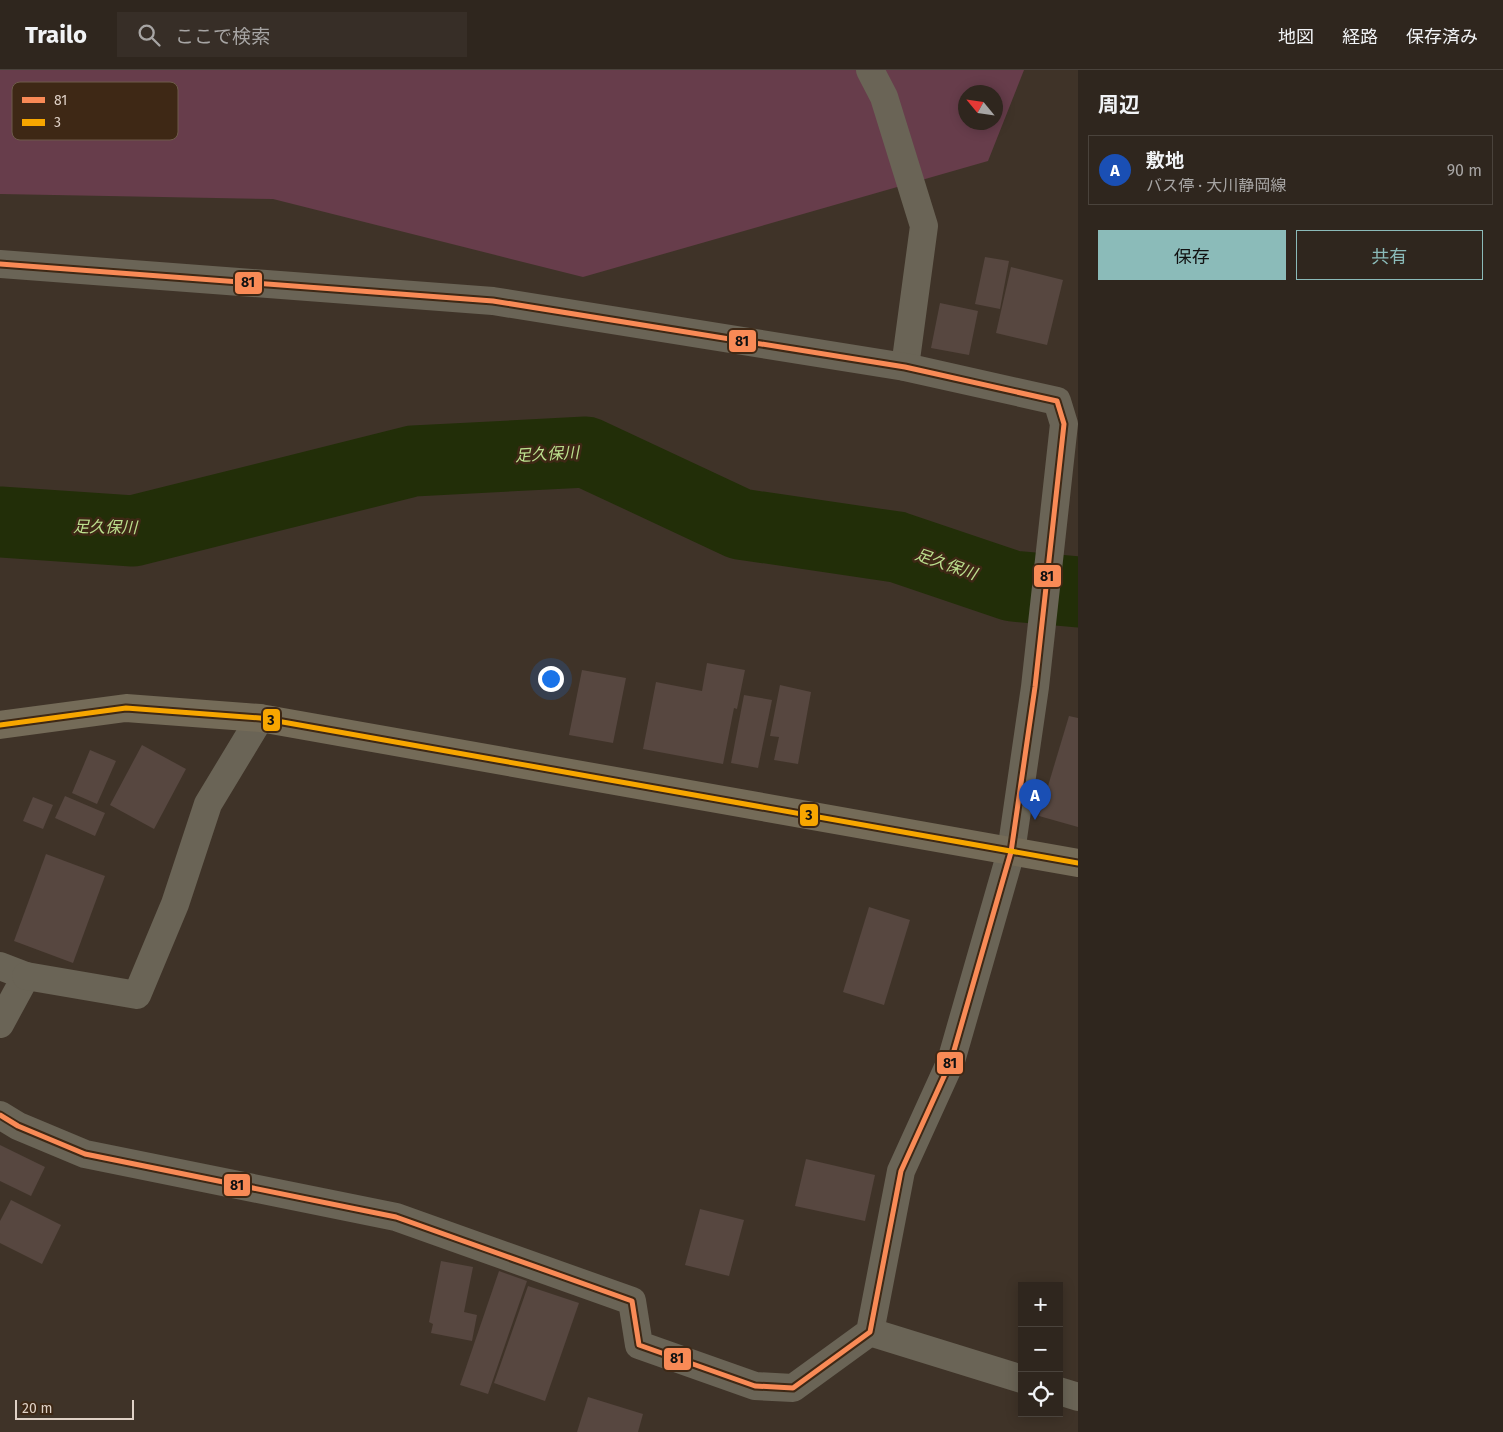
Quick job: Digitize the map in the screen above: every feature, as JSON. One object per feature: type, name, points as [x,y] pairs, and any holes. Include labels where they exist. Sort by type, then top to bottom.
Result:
[{"type":"main road","points":[[0,725],[126,708],[260,718],[1078,863]]},
{"type":"street","points":[[870,70],[884,97],[924,226],[906,366]]},
{"type":"street","points":[[0,264],[493,301],[906,366],[1057,401],[1064,424],[1035,687],[1011,852],[951,1061],[901,1171],[870,1332],[793,1388],[755,1386],[639,1345],[632,1301],[396,1217],[85,1154],[18,1126],[0,1115]]},
{"type":"street","points":[[0,966],[26,976],[136,995],[175,904],[208,804],[260,718]]},
{"type":"street","points":[[0,1024],[26,976]]},
{"type":"street","points":[[870,1332],[1018,1378]]},
{"type":"street","points":[[1063,1392],[1078,1397]]},
{"type":"shaded area","points":[[0,70],[1024,70],[1003,123],[1003,85],[958,85],[958,130],[1000,130],[988,161],[583,277],[273,199],[0,194]]},
{"type":"building","points":[[985,257],[1009,261],[1000,309],[975,304]]},
{"type":"building","points":[[1011,267],[1063,280],[1047,345],[996,333]]},
{"type":"building","points":[[940,303],[978,311],[969,355],[931,348]]},
{"type":"building","points":[[707,663],[745,670],[737,709],[734,708],[723,764],[643,749],[656,682],[702,691]]},
{"type":"building","points":[[582,670],[626,678],[613,743],[569,735]]},
{"type":"building","points":[[780,685],[811,692],[798,764],[774,760],[779,737],[770,736]]},
{"type":"building","points":[[744,695],[772,700],[758,768],[731,763]]},
{"type":"building","points":[[1069,716],[1078,718],[1078,827],[1039,816]]},
{"type":"building","points":[[142,745],[186,769],[154,829],[110,805]]},
{"type":"building","points":[[90,750],[116,761],[97,804],[72,793]]},
{"type":"building","points":[[65,796],[105,813],[95,836],[55,818]]},
{"type":"building","points":[[33,797],[53,805],[43,829],[23,821]]},
{"type":"building","points":[[46,854],[105,876],[73,963],[14,941]]},
{"type":"building","points":[[869,907],[910,920],[884,1005],[843,992]]},
{"type":"building","points":[[0,1145],[45,1167],[31,1196],[0,1181]]},
{"type":"building","points":[[806,1159],[875,1175],[865,1221],[795,1206]]},
{"type":"building","points":[[11,1200],[61,1225],[42,1264],[0,1243],[0,1221]]},
{"type":"building","points":[[700,1209],[744,1220],[729,1276],[685,1265]]},
{"type":"building","points":[[441,1261],[473,1267],[464,1312],[477,1315],[472,1341],[431,1333],[433,1324],[429,1322]]},
{"type":"building","points":[[499,1271],[527,1281],[488,1394],[460,1385]]},
{"type":"building","points":[[528,1286],[579,1303],[545,1401],[494,1383]]},
{"type":"building","points":[[588,1397],[643,1414],[638,1432],[577,1432]]},
{"type":"waterway","name":"足久保川","points":[[0,522],[133,531],[413,461],[586,452],[740,524],[897,547],[1012,586],[1078,592]]},
{"type":"transit line","name":"81","points":[[0,264],[493,301],[905,367],[1057,401],[1064,424],[1035,687],[1011,852],[951,1061],[901,1171],[870,1332],[793,1388],[755,1386],[639,1345],[632,1301],[396,1217],[85,1154],[18,1126],[0,1115]]},
{"type":"transit line","name":"3","points":[[0,725],[126,708],[260,718],[1078,863]]},
{"type":"place","name":"敷地","points":[[1035,820]]}]
